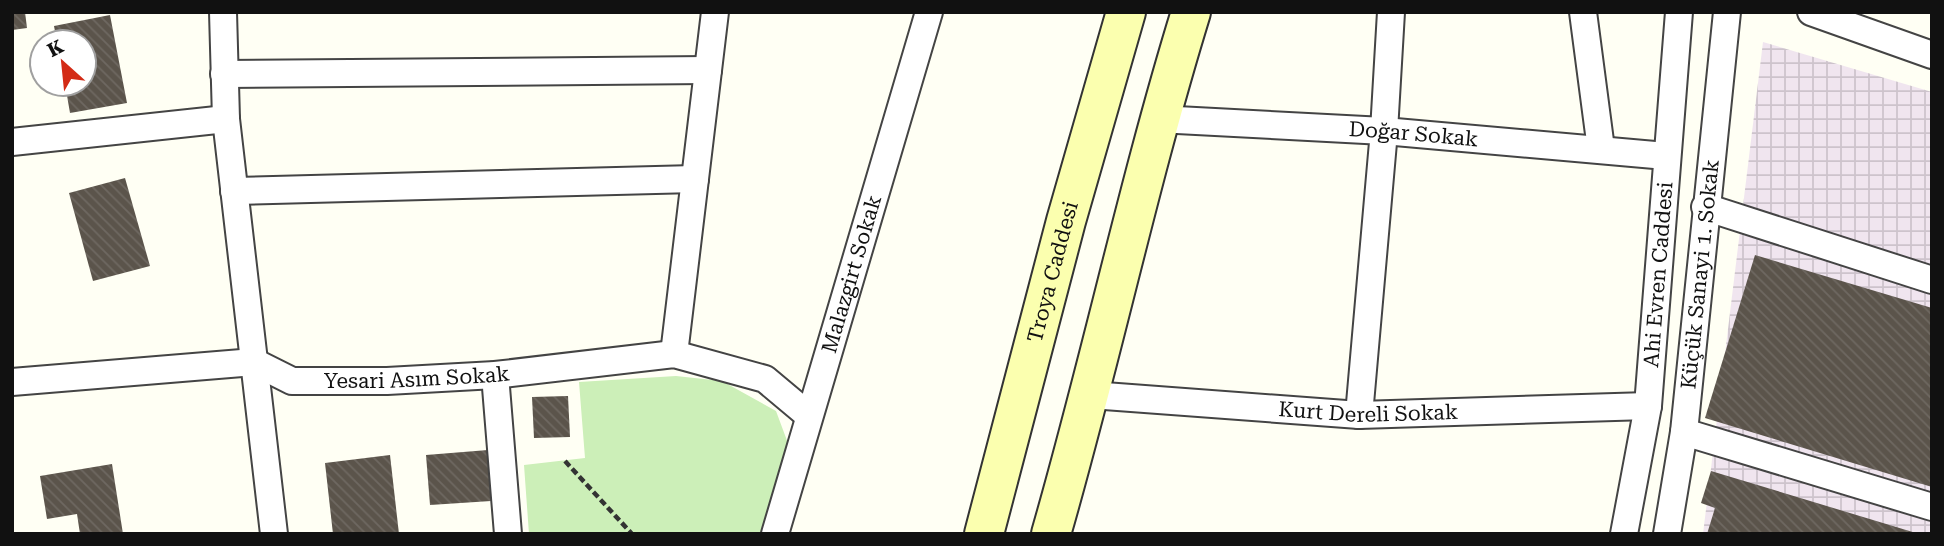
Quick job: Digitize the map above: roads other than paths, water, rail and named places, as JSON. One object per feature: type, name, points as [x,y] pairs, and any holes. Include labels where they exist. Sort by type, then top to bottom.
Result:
[{"type":"main road","name":"Troya Caddesi","points":[[984,534],[1066,221],[1126,12]]},
{"type":"main road","points":[[1051,534],[1091,395],[1158,119],[1191,12]]},
{"type":"street","points":[[223,12],[226,119],[274,534]]},
{"type":"street","points":[[674,354],[715,12]]},
{"type":"street","name":"Malazgirt Sokak","points":[[775,534],[929,12]]},
{"type":"street","points":[[1359,415],[1384,131],[1391,12]]},
{"type":"street","points":[[1583,12],[1601,149]]},
{"type":"street","name":"Ahi Evren Caddesi","points":[[1624,534],[1648,405],[1679,12]]},
{"type":"street","name":"Küçük Sanayi 1. Sokak","points":[[1667,534],[1684,432],[1727,12]]},
{"type":"street","points":[[1811,12],[1932,55]]},
{"type":"street","points":[[224,74],[708,70]]},
{"type":"street","points":[[12,142],[226,119]]},
{"type":"street","name":"Doğar Sokak","points":[[1158,119],[1384,131],[1666,156]]},
{"type":"street","points":[[234,191],[695,179]]},
{"type":"street","points":[[1705,207],[1932,280]]},
{"type":"street","name":"Yesari Asım Sokak","points":[[254,362],[292,381],[387,381],[495,375],[674,354],[765,379],[808,415]]},
{"type":"street","points":[[12,382],[254,362]]},
{"type":"street","points":[[495,375],[508,534]]},
{"type":"street","name":"Kurt Dereli Sokak","points":[[1091,395],[1359,415],[1648,405]]},
{"type":"street","points":[[1684,432],[1932,507]]}]
